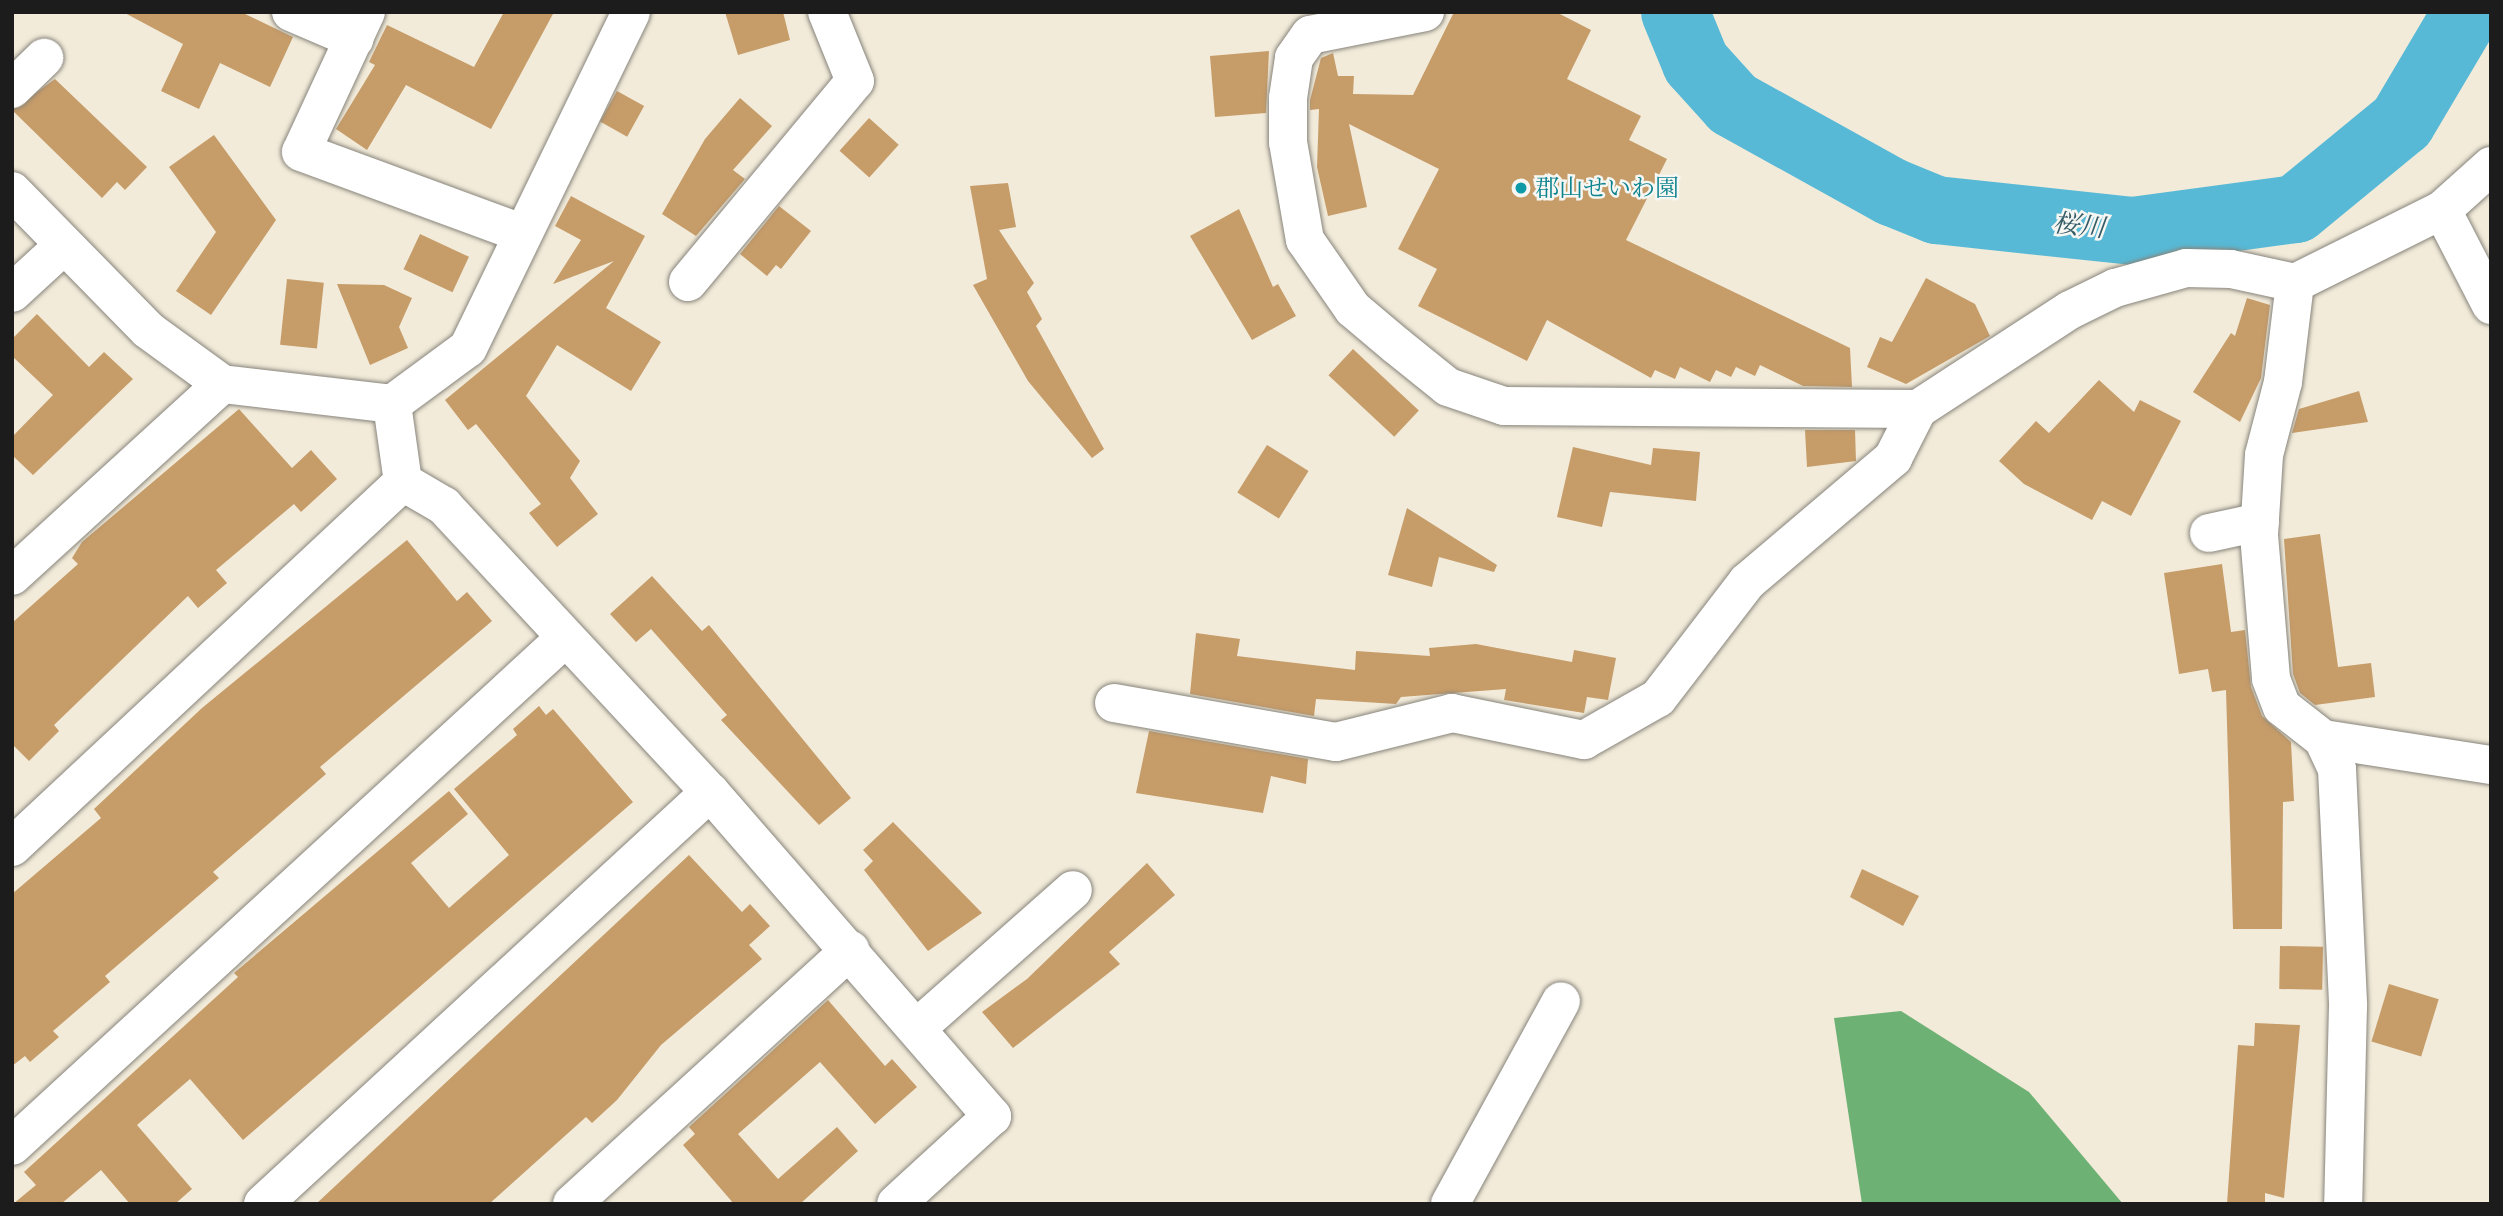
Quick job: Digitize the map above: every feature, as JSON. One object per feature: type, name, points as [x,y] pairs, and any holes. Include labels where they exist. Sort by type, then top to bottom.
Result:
[{"type":"street","points":[[291,12],[360,26],[301,152],[519,232]]},
{"type":"street","points":[[12,191],[62,247],[148,330],[222,384],[392,404],[468,348],[519,232],[631,12]]},
{"type":"street","points":[[688,282],[855,81],[827,12]]},
{"type":"street","points":[[1424,12],[1310,35],[1294,58],[1288,98],[1294,194],[1306,240],[1353,309],[1448,387],[1504,406],[1917,409],[2115,288],[2186,268],[2231,269],[2295,284],[2442,210],[2491,166]]},
{"type":"street","points":[[12,89],[44,58]]},
{"type":"street","points":[[2442,210],[2491,305]]},
{"type":"street","points":[[12,293],[62,247]]},
{"type":"street","points":[[2295,284],[2283,382],[2264,455],[2260,522],[2271,679],[2282,707],[2323,739],[2337,769],[2348,992],[2343,1204]]},
{"type":"street","points":[[12,576],[222,384]]},
{"type":"street","points":[[392,404],[403,482]]},
{"type":"street","points":[[1114,703],[1336,742],[1452,713],[1584,740],[1658,698],[1747,582],[1893,458],[1917,409]]},
{"type":"street","points":[[403,482],[444,506],[563,639],[710,792],[992,1116],[896,1204]]},
{"type":"street","points":[[12,847],[403,482]]},
{"type":"street","points":[[2209,533],[2260,522]]},
{"type":"street","points":[[12,1146],[563,639]]},
{"type":"street","points":[[2323,739],[2491,765]]},
{"type":"street","points":[[263,1204],[710,792]]},
{"type":"street","points":[[917,1028],[1073,890]]},
{"type":"street","points":[[572,1204],[849,950]]},
{"type":"street","points":[[1450,1204],[1561,1001]]},
{"type":"green space","points":[[1901,1011],[2029,1092],[2123,1204],[1862,1204],[1834,1018]]},
{"type":"building","points":[[123,12],[241,12],[293,37],[270,87],[220,63],[199,109],[161,91],[183,44]]},
{"type":"building","points":[[504,12],[554,12],[491,129],[406,85],[367,150],[336,129],[375,65],[369,62],[387,25],[474,67]]},
{"type":"building","points":[[725,12],[783,12],[790,40],[738,55]]},
{"type":"building","name":"郡山せいわ園","points":[[1454,12],[1556,12],[1591,30],[1567,79],[1641,116],[1629,140],[1667,159],[1626,240],[1850,348],[1852,387],[1803,386],[1760,365],[1755,376],[1736,367],[1731,377],[1716,370],[1710,382],[1680,367],[1675,379],[1655,370],[1651,378],[1547,320],[1527,361],[1418,306],[1437,269],[1398,249],[1439,169],[1349,124],[1367,207],[1328,216],[1317,167],[1319,109],[1310,110],[1310,100],[1321,58],[1333,53],[1338,76],[1354,76],[1353,94],[1413,95]]},
{"type":"building","points":[[1269,51],[1266,113],[1215,117],[1210,56]]},
{"type":"building","points":[[55,79],[147,167],[125,190],[117,182],[102,198],[12,110]]},
{"type":"building","points":[[617,91],[644,106],[627,137],[600,122]]},
{"type":"building","points":[[740,98],[772,126],[733,170],[745,179],[696,236],[662,214],[705,139]]},
{"type":"building","points":[[869,118],[899,145],[869,177],[840,151]]},
{"type":"building","points":[[214,135],[276,220],[211,315],[176,291],[216,232],[169,167]]},
{"type":"building","points":[[1008,183],[1016,227],[999,230],[1034,283],[1027,292],[1042,319],[1036,326],[1104,449],[1092,458],[1028,381],[973,285],[987,279],[970,186]]},
{"type":"building","points":[[571,196],[645,236],[606,308],[661,342],[631,391],[557,345],[526,396],[580,461],[570,478],[598,514],[557,547],[529,513],[541,504],[476,424],[468,430],[445,400],[614,261],[553,284],[581,240],[555,226]]},
{"type":"building","points":[[779,206],[811,231],[781,269],[776,265],[767,276],[740,254]]},
{"type":"building","points":[[1239,209],[1273,287],[1278,284],[1296,316],[1252,340],[1190,236]]},
{"type":"building","points":[[420,234],[469,257],[452,292],[404,269]]},
{"type":"building","points":[[1926,278],[1975,304],[1990,336],[1906,384],[1867,367],[1880,337],[1892,342]]},
{"type":"building","points":[[287,279],[324,283],[317,349],[280,345]]},
{"type":"building","points":[[337,284],[384,285],[412,298],[399,327],[408,348],[370,365]]},
{"type":"building","points":[[2247,298],[2270,305],[2261,378],[2240,422],[2193,392],[2231,333],[2235,336]]},
{"type":"building","points":[[37,314],[89,367],[104,352],[133,379],[33,475],[12,455],[12,437],[53,395],[12,356],[12,339]]},
{"type":"building","points":[[1353,349],[1419,410],[1394,437],[1328,375]]},
{"type":"building","points":[[2099,380],[2134,412],[2140,400],[2181,421],[2131,516],[2102,501],[2092,520],[2024,484],[1999,461],[2036,421],[2049,433]]},
{"type":"building","points":[[2359,391],[2368,422],[2292,433],[2299,409]]},
{"type":"building","points":[[239,409],[292,468],[311,450],[337,479],[301,512],[294,504],[216,570],[227,583],[198,608],[188,596],[54,725],[59,731],[29,761],[12,744],[12,623],[78,564],[72,558],[82,542]]},
{"type":"building","points":[[1805,430],[1855,430],[1856,461],[1807,467]]},
{"type":"building","points":[[1267,445],[1309,471],[1279,518],[1237,492]]},
{"type":"building","points":[[1573,447],[1651,465],[1653,448],[1700,452],[1696,501],[1610,492],[1602,527],[1557,517]]},
{"type":"building","points":[[1407,508],[1497,565],[1494,572],[1439,557],[1432,587],[1388,575]]},
{"type":"building","points":[[2320,534],[2338,667],[2371,663],[2375,697],[2315,705],[2300,693],[2293,674],[2284,539]]},
{"type":"building","points":[[407,540],[457,601],[467,592],[492,621],[320,767],[326,774],[213,872],[219,878],[105,976],[110,982],[53,1031],[59,1037],[30,1062],[25,1056],[12,1066],[12,894],[101,818],[94,809],[202,708]]},
{"type":"building","points":[[2222,564],[2231,632],[2245,630],[2251,687],[2262,716],[2291,742],[2294,801],[2283,802],[2282,929],[2233,929],[2226,690],[2212,692],[2208,669],[2179,674],[2164,573]]},
{"type":"building","points":[[652,576],[702,631],[709,625],[851,798],[819,825],[721,720],[727,715],[651,629],[636,642],[610,614]]},
{"type":"building","points":[[1196,633],[1240,639],[1237,656],[1355,670],[1356,651],[1430,656],[1429,648],[1476,644],[1572,662],[1574,650],[1616,658],[1608,700],[1587,697],[1584,713],[1504,700],[1506,689],[1401,697],[1396,704],[1316,699],[1314,716],[1190,694]]},
{"type":"building","points":[[539,706],[546,715],[553,709],[633,802],[243,1140],[190,1079],[137,1125],[192,1189],[175,1204],[130,1204],[101,1170],[61,1204],[13,1204],[36,1185],[24,1172],[238,977],[234,973],[449,791],[468,814],[411,863],[449,908],[509,855],[454,789],[517,735],[513,729]]},
{"type":"building","points":[[1149,731],[1308,759],[1306,784],[1271,776],[1263,813],[1136,793]]},
{"type":"building","points":[[893,822],[982,913],[928,951],[864,870],[873,861],[863,850]]},
{"type":"building","points":[[689,855],[742,912],[750,904],[770,926],[749,945],[762,959],[661,1045],[617,1100],[592,1123],[586,1117],[489,1204],[316,1204]]},
{"type":"building","points":[[1147,863],[1175,895],[1109,952],[1120,964],[1013,1048],[982,1012],[1027,979]]},
{"type":"building","points":[[1862,869],[1919,896],[1903,926],[1850,897]]},
{"type":"building","points":[[2280,946],[2323,947],[2322,990],[2279,989]]},
{"type":"building","points":[[2389,984],[2439,999],[2421,1057],[2371,1041]]},
{"type":"building","points":[[828,1000],[885,1066],[892,1059],[917,1087],[875,1124],[820,1062],[738,1134],[778,1179],[837,1127],[858,1151],[800,1204],[734,1204],[683,1145],[695,1134],[689,1127]]},
{"type":"building","points":[[2255,1023],[2300,1025],[2284,1198],[2265,1193],[2265,1204],[2227,1204],[2238,1045],[2254,1046]]},
{"type":"waterway","name":"桜川","points":[[1675,12],[1696,63],[1733,104],[1892,192],[1936,210],[2133,231],[2296,209],[2402,122],[2467,12]]},
{"type":"place","name":"郡山せいわ園","points":[[1521,188]]}]
